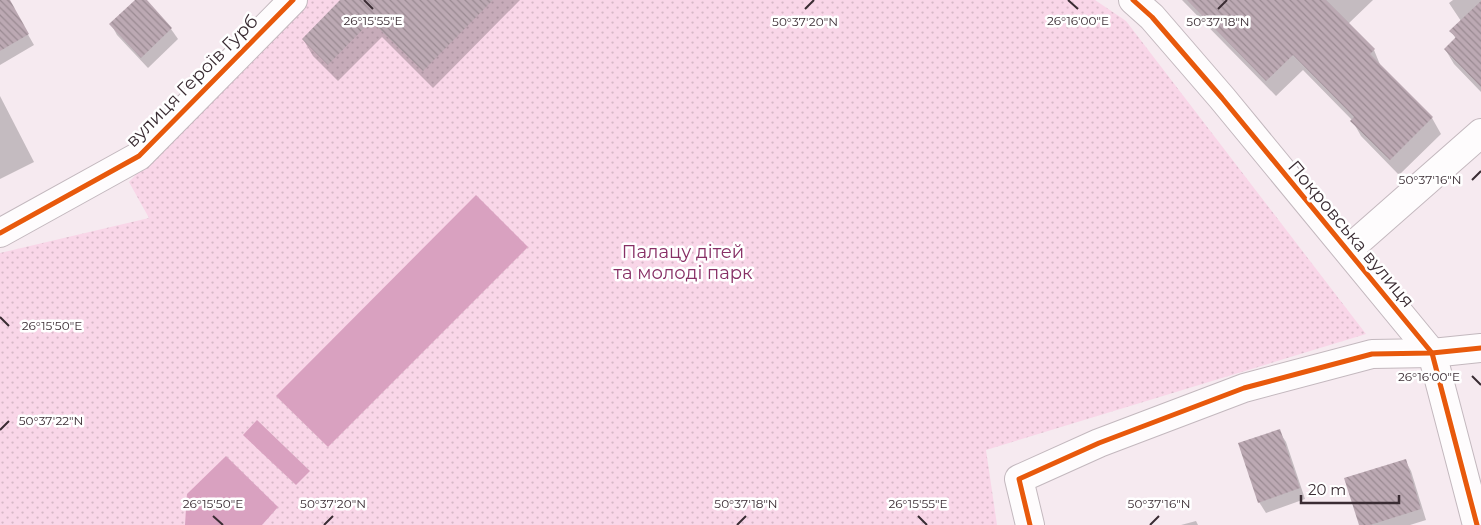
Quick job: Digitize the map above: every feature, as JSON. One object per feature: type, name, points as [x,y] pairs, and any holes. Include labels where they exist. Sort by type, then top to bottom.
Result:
[{"type":"street","name":"вулиця Героїв Гурб","points":[[0,233],[139,156],[293,0]]},
{"type":"street","name":"Покровська вулиця","points":[[1133,0],[1152,17],[1432,353],[1478,525]]},
{"type":"street","points":[[1348,250],[1481,133]]},
{"type":"street","points":[[1030,525],[1018,479],[1099,444],[1244,388],[1372,354],[1432,353],[1481,348]]},
{"type":"green space","name":"Палацу дітей та молоді парк","points":[[305,0],[1095,0],[1126,21],[1366,334],[986,450],[997,525],[0,525],[0,253],[149,218],[129,182],[254,50]]},
{"type":"shaded area","points":[[476,195],[528,247],[328,447],[276,396]]},
{"type":"shaded area","points":[[257,420],[310,471],[296,485],[243,435]]},
{"type":"shaded area","points":[[226,456],[278,507],[262,525],[185,525],[187,494]]},
{"type":"building","points":[[0,0],[10,0],[29,34],[0,51]]},
{"type":"building","points":[[135,0],[147,0],[172,28],[141,58],[109,24]]},
{"type":"building","points":[[340,0],[493,0],[423,71],[371,21],[328,65],[302,39]]},
{"type":"building","points":[[1187,0],[1326,0],[1375,49],[1370,54],[1433,117],[1390,160],[1350,121],[1354,117],[1293,55],[1266,81]]},
{"type":"building","points":[[1481,1],[1481,87],[1444,49],[1456,37],[1449,31]]},
{"type":"building","points":[[1280,429],[1300,488],[1258,503],[1238,443]]},
{"type":"building","points":[[1406,459],[1421,509],[1370,525],[1359,525],[1344,478]]},
{"type":"cycle path","points":[[0,233],[139,156],[293,0]]},
{"type":"cycle path","points":[[1133,0],[1152,17],[1222,98],[1432,353],[1477,525]]},
{"type":"cycle path","points":[[1030,525],[1019,479],[1099,443],[1244,388],[1372,354],[1432,353],[1481,348]]}]
